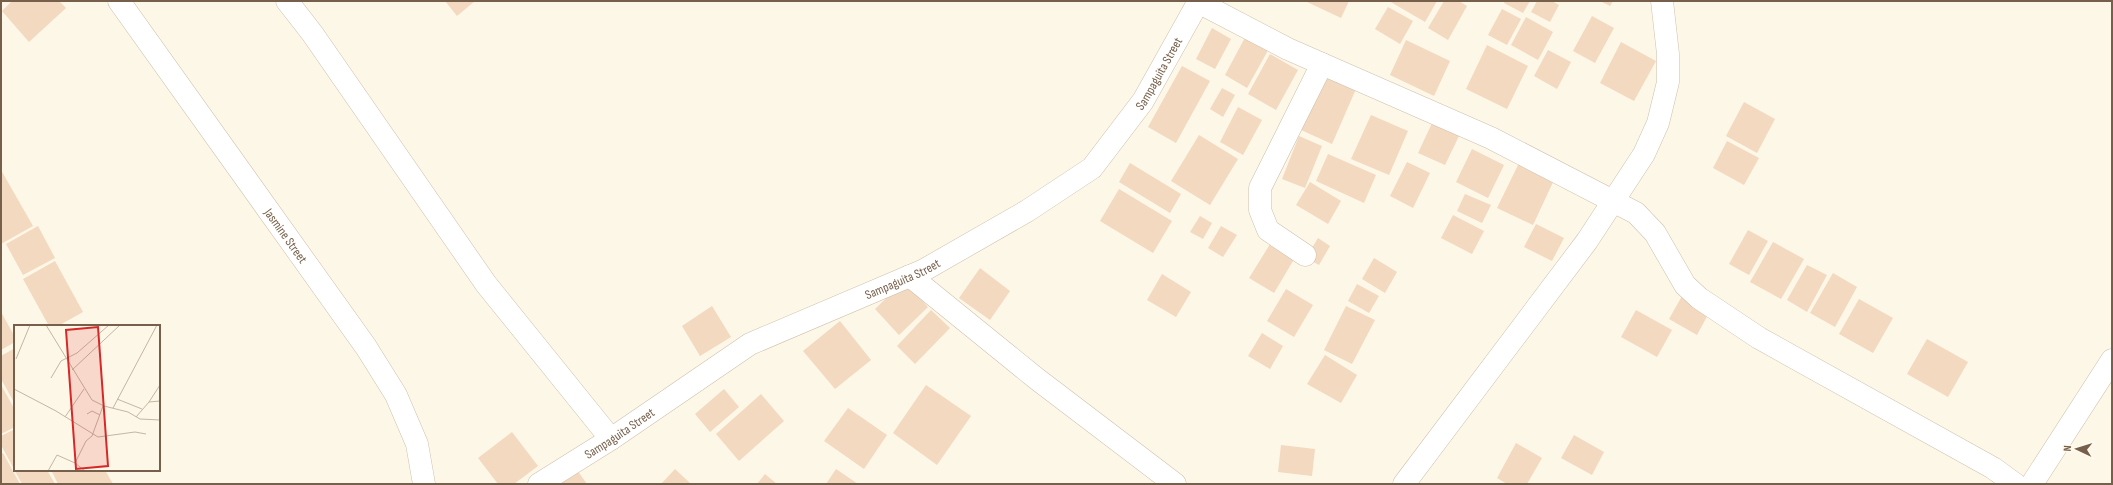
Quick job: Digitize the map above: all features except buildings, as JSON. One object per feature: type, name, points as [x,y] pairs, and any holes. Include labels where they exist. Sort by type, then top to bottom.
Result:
[{"type":"street","name":"Jasmine Street","points":[[119,1],[366,347],[396,395],[418,444],[424,484]]},
{"type":"street","points":[[287,1],[312,33],[486,284],[611,439]]},
{"type":"street","points":[[1404,484],[1587,241],[1644,154],[1660,116],[1668,82],[1668,54],[1662,1]]},
{"type":"street","points":[[1198,2],[1288,49],[1491,138],[1636,213],[1645,220],[1655,233],[1685,285],[1699,298],[1759,338],[1993,468],[2015,484]]},
{"type":"street","name":"Sampaguita Street","points":[[540,484],[611,439],[750,344],[910,276],[1027,210],[1092,168],[1143,101],[1198,2]]},
{"type":"street","points":[[1304,255],[1268,230],[1260,210],[1260,188],[1322,64]]},
{"type":"street","points":[[910,276],[1037,379],[1175,484]]},
{"type":"street","points":[[2032,484],[2112,360]]}]
